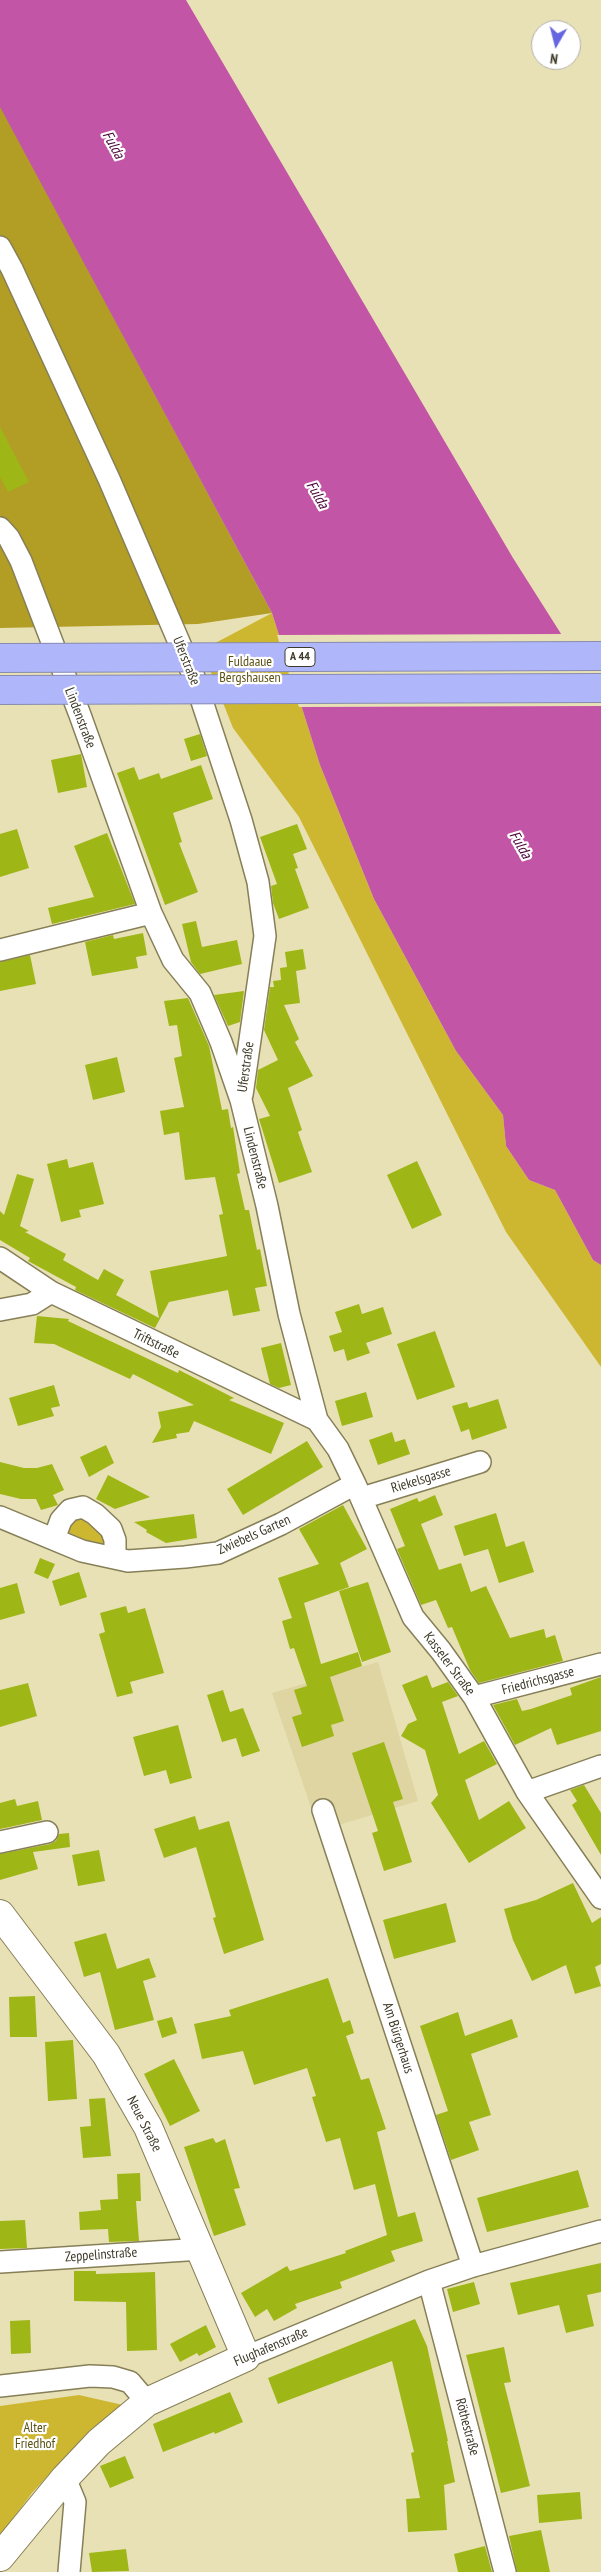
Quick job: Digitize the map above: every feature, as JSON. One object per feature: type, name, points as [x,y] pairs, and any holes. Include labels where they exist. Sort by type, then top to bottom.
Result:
[{"type":"highway","name":"A 44","points":[[0,658],[601,656]]},
{"type":"highway","points":[[0,690],[601,688]]},
{"type":"street","name":"Uferstraße","points":[[0,247],[12,269],[109,479],[194,677],[242,820],[258,882],[265,936],[241,1100]]},
{"type":"street","name":"Lindenstraße","points":[[0,528],[9,538],[21,561],[80,715],[151,912],[173,960],[200,993],[221,1042],[241,1100],[267,1206],[292,1323],[317,1420]]},
{"type":"street","points":[[0,950],[151,912]]},
{"type":"street","name":"Triftstraße","points":[[0,1258],[51,1292],[317,1420]]},
{"type":"street","points":[[0,1310],[32,1304],[51,1292]]},
{"type":"street","name":"Kasseler Straße","points":[[317,1420],[338,1449],[359,1491],[412,1617],[441,1651],[474,1697],[527,1792],[601,1898]]},
{"type":"street","name":"Riekelsgasse","points":[[359,1491],[480,1462]]},
{"type":"street","name":"Zwiebels Garten","points":[[0,1517],[82,1551],[128,1561],[218,1553],[359,1491]]},
{"type":"street","points":[[54,1539],[61,1520],[70,1510],[83,1507],[95,1514],[111,1529],[115,1540],[115,1558]]},
{"type":"street","name":"Friedrichsgasse","points":[[474,1697],[601,1664]]},
{"type":"street","points":[[527,1792],[601,1766]]},
{"type":"street","name":"Am Bürgerhaus","points":[[323,1810],[473,2266]]},
{"type":"street","points":[[0,1842],[47,1832]]},
{"type":"street","name":"Neue Straße","points":[[0,1914],[106,2054],[148,2127],[202,2249],[246,2357]]},
{"type":"street","name":"Flughafenstraße","points":[[0,2557],[65,2478],[99,2442],[147,2402],[246,2357],[429,2281],[473,2266],[601,2231]]},
{"type":"street","name":"Zeppelinstraße","points":[[0,2262],[202,2249]]},
{"type":"street","name":"Röthestraße","points":[[429,2281],[506,2572]]},
{"type":"street","points":[[0,2386],[90,2376],[113,2377],[130,2382],[147,2402]]},
{"type":"street","points":[[65,2478],[75,2502],[69,2572]]},
{"type":"shaded area","points":[[0,105],[272,613],[198,624],[0,628]]},
{"type":"shaded area","points":[[378,1662],[418,1801],[319,1831],[272,1693]]},
{"type":"green space","name":"Fuldaaue Bergshausen","points":[[272,613],[320,765],[374,899],[456,1051],[503,1115],[506,1146],[529,1180],[555,1190],[593,1260],[601,1265],[601,1367],[506,1232],[299,817],[233,728],[202,650]]},
{"type":"green space","points":[[81,1517],[100,1529],[105,1544],[102,1548],[68,1536],[70,1522]]},
{"type":"green space","name":"Alter Friedhof","points":[[79,2395],[123,2405],[76,2446],[32,2493],[0,2536],[0,2406]]},
{"type":"water","name":"Fulda","points":[[0,0],[186,0],[513,558],[601,697],[601,1265],[593,1260],[555,1190],[529,1180],[506,1146],[503,1115],[456,1051],[374,899],[320,765],[272,613],[0,107]]},
{"type":"pier","points":[[564,634],[601,692],[601,706],[299,707],[277,635]]},
{"type":"building","points":[[0,427],[29,482],[8,492],[0,477]]},
{"type":"building","points":[[200,734],[207,756],[191,761],[184,739]]},
{"type":"building","points":[[81,754],[87,787],[58,793],[51,760]]},
{"type":"building","points":[[201,765],[213,799],[173,813],[182,842],[179,843],[198,892],[165,905],[117,773],[134,767],[139,780],[159,773],[161,779]]},
{"type":"building","points":[[297,824],[307,849],[293,854],[298,868],[295,869],[309,908],[279,919],[273,903],[271,886],[277,884],[260,837]]},
{"type":"building","points":[[17,829],[29,868],[0,877],[0,834]]},
{"type":"building","points":[[107,833],[135,904],[52,924],[48,908],[94,897],[74,846]]},
{"type":"building","points":[[196,921],[202,947],[237,940],[242,964],[200,974],[191,962],[182,924]]},
{"type":"building","points":[[143,933],[147,955],[136,957],[138,968],[92,976],[85,942],[113,935],[114,939]]},
{"type":"building","points":[[303,949],[306,969],[296,971],[300,1003],[284,1005],[299,1039],[295,1042],[313,1076],[288,1088],[302,1130],[298,1132],[312,1172],[279,1183],[259,1119],[270,1116],[256,1088],[258,1070],[278,1060],[264,1030],[270,987],[274,987],[273,981],[281,980],[280,968],[287,967],[285,952]]},
{"type":"building","points":[[30,955],[36,984],[0,991],[0,962]]},
{"type":"building","points":[[244,991],[240,1022],[228,1026],[214,995]]},
{"type":"building","points":[[188,998],[209,1046],[222,1110],[228,1109],[231,1128],[233,1127],[240,1173],[237,1174],[245,1210],[249,1210],[257,1250],[260,1249],[267,1286],[255,1288],[260,1311],[233,1316],[228,1290],[169,1302],[155,1328],[75,1290],[76,1287],[28,1261],[30,1258],[0,1240],[0,1211],[4,1215],[17,1174],[34,1179],[20,1226],[29,1231],[25,1232],[66,1254],[63,1260],[98,1280],[104,1269],[124,1280],[116,1295],[159,1318],[150,1271],[227,1256],[219,1215],[223,1214],[215,1177],[185,1180],[179,1132],[164,1135],[160,1111],[184,1107],[174,1058],[182,1056],[177,1025],[169,1026],[164,1001]]},
{"type":"building","points":[[117,1057],[125,1092],[93,1100],[85,1065]]},
{"type":"building","points":[[67,1159],[69,1168],[93,1162],[104,1204],[79,1210],[81,1217],[61,1222],[47,1164]]},
{"type":"building","points":[[417,1161],[442,1215],[412,1229],[387,1175]]},
{"type":"building","points":[[359,1304],[362,1314],[383,1307],[392,1334],[366,1343],[370,1353],[347,1361],[344,1349],[334,1352],[329,1336],[342,1332],[335,1312]]},
{"type":"building","points":[[37,1316],[69,1319],[68,1321],[178,1373],[179,1370],[234,1398],[229,1400],[284,1423],[271,1454],[194,1421],[189,1432],[176,1434],[177,1438],[152,1443],[161,1427],[158,1412],[194,1405],[133,1374],[130,1379],[54,1344],[34,1343]]},
{"type":"building","points":[[435,1331],[455,1387],[417,1400],[397,1344]]},
{"type":"building","points":[[281,1343],[291,1385],[279,1388],[270,1384],[261,1348]]},
{"type":"building","points":[[54,1385],[60,1406],[51,1408],[54,1416],[18,1426],[9,1398]]},
{"type":"building","points":[[366,1392],[373,1417],[342,1426],[335,1401]]},
{"type":"building","points":[[498,1399],[507,1428],[472,1440],[469,1429],[461,1432],[452,1406],[467,1402],[469,1408]]},
{"type":"building","points":[[392,1432],[395,1442],[405,1439],[410,1454],[378,1465],[369,1440]]},
{"type":"building","points":[[307,1441],[323,1467],[243,1515],[227,1489]]},
{"type":"building","points":[[106,1445],[114,1463],[89,1477],[80,1457]]},
{"type":"building","points":[[0,1462],[24,1468],[37,1468],[52,1464],[64,1490],[53,1495],[58,1505],[41,1510],[36,1499],[21,1499],[0,1494]]},
{"type":"building","points":[[108,1475],[150,1497],[115,1509],[96,1499]]},
{"type":"building","points":[[435,1495],[443,1515],[421,1524],[439,1570],[461,1563],[471,1592],[486,1586],[510,1638],[544,1629],[546,1638],[555,1635],[563,1661],[479,1683],[470,1670],[452,1627],[448,1628],[436,1600],[421,1605],[397,1549],[405,1546],[390,1509],[417,1498],[419,1502]]},
{"type":"building","points":[[343,1505],[367,1549],[340,1563],[349,1587],[304,1603],[321,1664],[358,1652],[362,1666],[330,1677],[344,1721],[331,1725],[334,1736],[302,1747],[292,1717],[302,1714],[294,1690],[307,1686],[294,1648],[290,1649],[282,1621],[292,1618],[278,1578],[319,1564],[299,1529]]},
{"type":"building","points":[[496,1513],[506,1547],[524,1541],[534,1572],[499,1583],[488,1549],[464,1556],[454,1526]]},
{"type":"building","points":[[194,1514],[197,1538],[166,1543],[146,1532],[147,1530],[134,1522]]},
{"type":"building","points":[[40,1558],[55,1564],[48,1579],[34,1573]]},
{"type":"building","points":[[79,1572],[87,1597],[60,1606],[52,1581]]},
{"type":"building","points":[[368,1582],[391,1652],[362,1662],[339,1591]]},
{"type":"building","points":[[17,1583],[25,1613],[0,1620],[0,1588]]},
{"type":"building","points":[[126,1606],[128,1613],[145,1608],[164,1673],[130,1682],[133,1693],[117,1697],[99,1634],[105,1632],[100,1613]]},
{"type":"building","points":[[427,1675],[432,1688],[448,1682],[458,1696],[442,1702],[459,1754],[484,1741],[497,1764],[465,1780],[479,1820],[509,1801],[526,1828],[469,1863],[431,1803],[438,1795],[425,1750],[401,1736],[408,1724],[417,1720],[402,1685]]},
{"type":"building","points":[[601,1677],[601,1731],[557,1745],[551,1728],[515,1745],[493,1705],[517,1699],[522,1711],[531,1709],[572,1695],[570,1688]]},
{"type":"building","points":[[28,1683],[37,1716],[0,1727],[0,1690]]},
{"type":"building","points":[[223,1690],[230,1712],[243,1708],[260,1751],[242,1757],[236,1738],[222,1742],[207,1695]]},
{"type":"building","points":[[178,1725],[192,1778],[170,1784],[166,1770],[144,1776],[133,1737]]},
{"type":"building","points":[[384,1742],[403,1799],[393,1802],[412,1862],[384,1871],[372,1833],[378,1831],[352,1753]]},
{"type":"building","points":[[584,1785],[601,1813],[601,1855],[572,1805],[577,1801],[570,1790]]},
{"type":"building","points":[[15,1799],[17,1806],[38,1801],[42,1820],[0,1829],[0,1803]]},
{"type":"building","points":[[195,1816],[199,1830],[229,1821],[264,1940],[224,1954],[213,1918],[216,1917],[196,1847],[164,1858],[154,1829]]},
{"type":"building","points":[[69,1833],[70,1847],[33,1852],[38,1869],[0,1880],[0,1854],[50,1844],[56,1841],[59,1834]]},
{"type":"building","points":[[99,1850],[105,1881],[78,1886],[72,1855]]},
{"type":"building","points":[[573,1883],[592,1923],[601,1917],[601,1964],[595,1967],[601,1986],[575,1994],[566,1965],[532,1981],[513,1940],[504,1909],[536,1900]]},
{"type":"building","points":[[446,1903],[456,1942],[394,1959],[383,1920]]},
{"type":"building","points":[[106,1933],[117,1969],[149,1958],[156,1977],[143,1981],[154,2020],[115,2030],[100,1972],[84,1977],[74,1942]]},
{"type":"building","points":[[328,1978],[343,2023],[350,2020],[354,2033],[346,2036],[361,2080],[369,2078],[386,2129],[377,2132],[398,2217],[415,2212],[423,2241],[391,2251],[395,2261],[340,2282],[342,2288],[295,2304],[297,2308],[274,2321],[267,2309],[255,2317],[241,2293],[287,2266],[290,2271],[346,2253],[345,2251],[387,2235],[375,2184],[354,2190],[340,2138],[326,2142],[312,2097],[316,2096],[307,2068],[254,2085],[243,2051],[202,2059],[194,2024],[231,2016],[229,2010]]},
{"type":"building","points":[[35,1996],[37,2037],[10,2037],[9,1997]]},
{"type":"building","points":[[458,2012],[465,2036],[512,2019],[518,2037],[471,2054],[491,2115],[469,2122],[479,2150],[451,2160],[436,2115],[448,2111],[420,2026]]},
{"type":"building","points":[[172,2017],[177,2033],[162,2038],[157,2021]]},
{"type":"building","points":[[73,2040],[77,2099],[48,2101],[45,2042]]},
{"type":"building","points":[[174,2059],[200,2111],[170,2126],[144,2074]]},
{"type":"building","points":[[105,2098],[111,2156],[83,2158],[80,2127],[91,2126],[89,2099]]},
{"type":"building","points":[[213,2138],[216,2143],[225,2139],[240,2188],[234,2189],[246,2225],[214,2236],[184,2147]]},
{"type":"building","points":[[578,2170],[589,2207],[487,2232],[477,2198]]},
{"type":"building","points":[[140,2173],[141,2201],[136,2201],[139,2241],[109,2242],[108,2229],[80,2230],[79,2212],[101,2210],[100,2200],[118,2199],[117,2174]]},
{"type":"building","points":[[25,2220],[27,2248],[0,2249],[0,2221]]},
{"type":"building","points":[[601,2263],[601,2292],[587,2295],[594,2326],[566,2333],[559,2305],[518,2315],[510,2283]]},
{"type":"building","points":[[74,2271],[96,2271],[96,2274],[155,2272],[157,2350],[127,2351],[126,2302],[74,2301]]},
{"type":"building","points":[[474,2282],[480,2304],[453,2312],[447,2289]]},
{"type":"building","points":[[415,2319],[427,2346],[455,2482],[444,2485],[447,2530],[408,2532],[406,2499],[420,2498],[411,2453],[414,2452],[392,2361],[278,2404],[268,2378]]},
{"type":"building","points":[[30,2320],[31,2353],[11,2354],[10,2321]]},
{"type":"building","points":[[206,2325],[216,2347],[199,2356],[197,2353],[180,2362],[170,2344]]},
{"type":"building","points":[[504,2347],[511,2382],[504,2383],[530,2486],[501,2493],[466,2355]]},
{"type":"building","points":[[230,2392],[243,2422],[163,2452],[153,2424]]},
{"type":"building","points":[[125,2456],[134,2478],[110,2488],[100,2466]]},
{"type":"building","points":[[580,2492],[582,2519],[539,2523],[537,2495]]},
{"type":"building","points":[[541,2530],[550,2572],[517,2572],[509,2536]]},
{"type":"building","points":[[485,2546],[492,2572],[458,2572],[454,2554]]},
{"type":"building","points":[[126,2549],[129,2571],[92,2572],[89,2553]]}]
